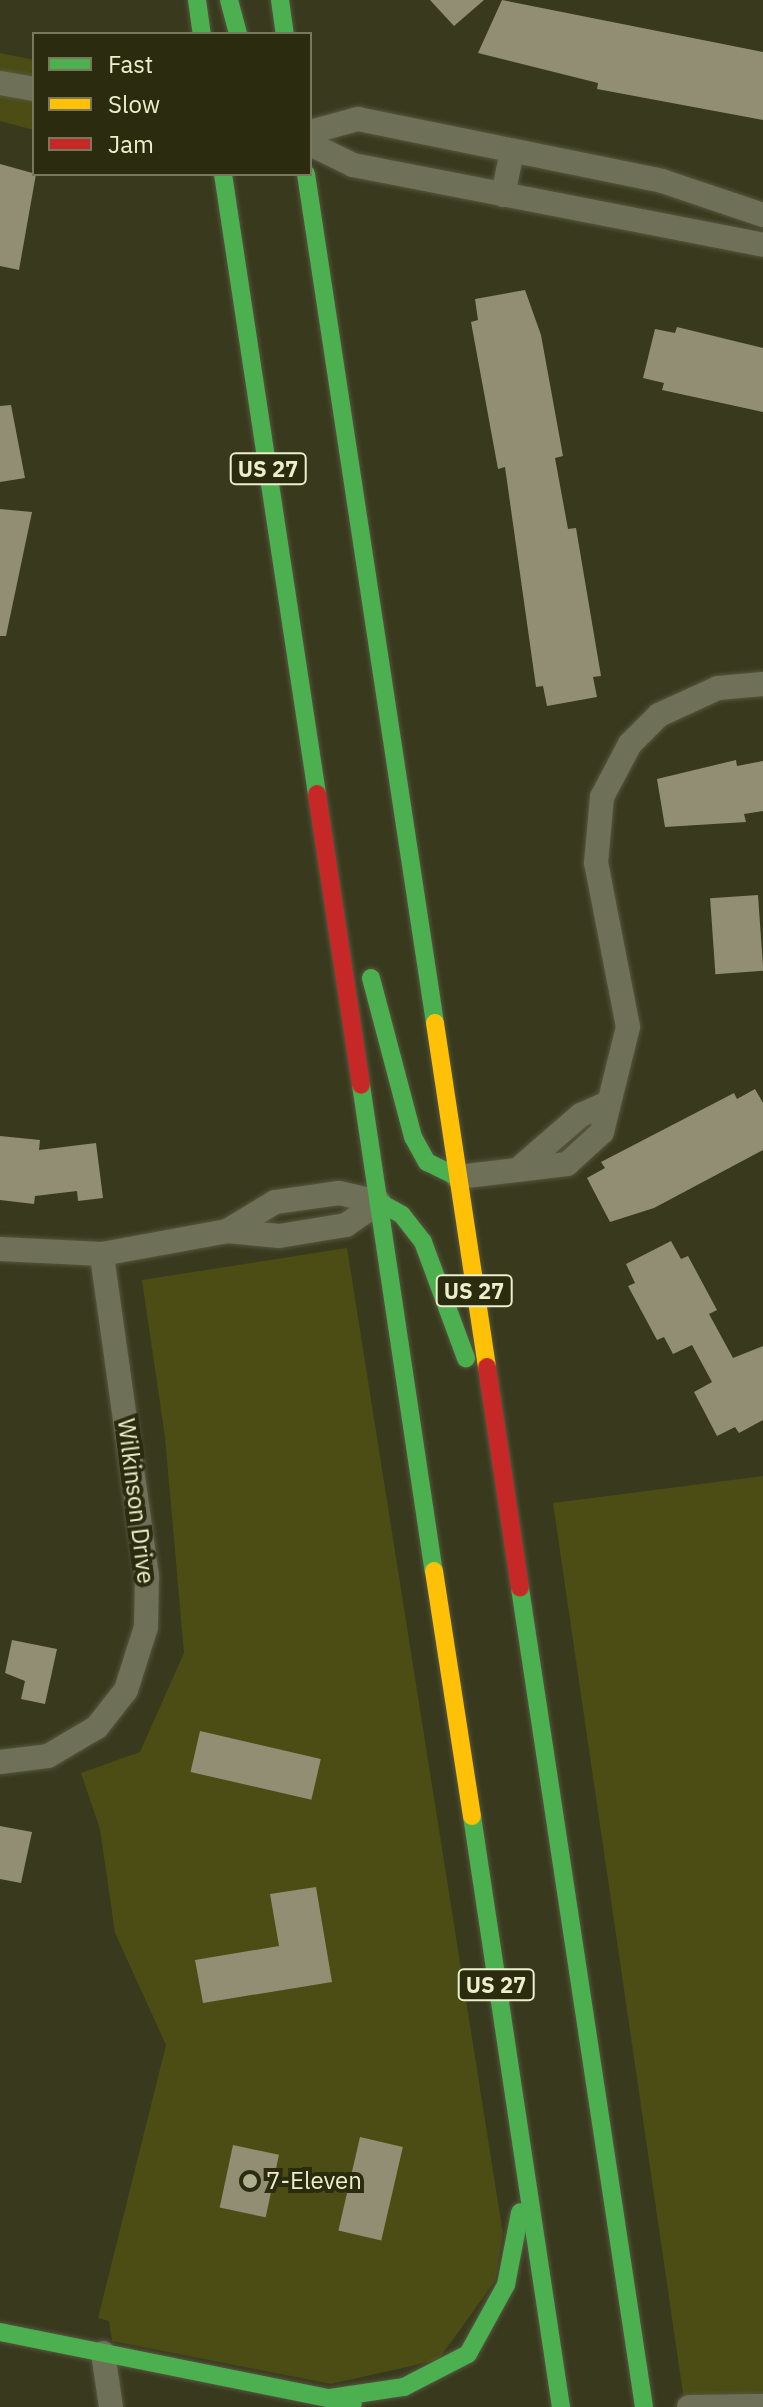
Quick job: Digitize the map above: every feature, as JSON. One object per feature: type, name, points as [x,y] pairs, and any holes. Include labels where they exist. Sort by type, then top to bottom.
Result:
[{"type":"main road","points":[[197,0],[202,32]]},
{"type":"main road","points":[[229,0],[237,32]]},
{"type":"main road","points":[[280,0],[285,32]]},
{"type":"main road","name":"US 27","points":[[223,176],[561,2407]]},
{"type":"main road","name":"US 27","points":[[306,176],[644,2407]]},
{"type":"main road","points":[[281,554],[311,601]]},
{"type":"main road","points":[[367,955],[413,1137],[427,1162],[458,1177]]},
{"type":"main road","points":[[379,1202],[402,1215],[423,1242],[496,1439]]},
{"type":"main road","points":[[330,2398],[404,2387],[443,2373],[468,2354],[506,2285],[526,2182]]},
{"type":"main road","points":[[0,2332],[372,2407]]},
{"type":"street","points":[[0,83],[32,89]]},
{"type":"street","points":[[312,131],[358,119],[675,185],[763,215]]},
{"type":"street","points":[[312,145],[339,162],[763,245]]},
{"type":"street","points":[[503,195],[512,151]]},
{"type":"street","points":[[458,1177],[523,1165],[567,1164],[602,1132],[628,1014],[596,863],[605,788],[630,744],[659,715],[718,688],[763,684]]},
{"type":"street","points":[[0,1249],[102,1254],[227,1231],[275,1202],[339,1193],[379,1202]]},
{"type":"street","points":[[227,1231],[260,1237],[333,1228],[379,1202]]},
{"type":"street","name":"Wilkinson Drive","points":[[0,1762],[48,1756],[97,1727],[126,1690],[146,1627],[147,1576],[102,1254]]},
{"type":"street","points":[[103,2353],[111,2407]]},
{"type":"street","points":[[689,2407],[763,2406]]},
{"type":"shaded area","points":[[0,53],[32,60],[32,129],[0,121]]},
{"type":"shaded area","points":[[347,1248],[503,2234],[495,2281],[438,2360],[331,2384],[112,2341],[109,2321],[98,2318],[166,2045],[115,1933],[100,1829],[81,1773],[140,1752],[184,1653],[165,1437],[142,1280]]},
{"type":"shaded area","points":[[763,1476],[763,2407],[685,2407],[553,1503]]},
{"type":"building","points":[[430,0],[484,0],[454,26]]},
{"type":"building","points":[[502,0],[763,52],[763,120],[597,89],[598,83],[478,53]]},
{"type":"building","points":[[0,164],[36,176],[19,270],[0,266]]},
{"type":"building","points":[[525,290],[541,335],[563,456],[555,458],[568,529],[576,528],[601,676],[593,677],[597,697],[547,706],[543,686],[536,687],[505,467],[498,469],[471,322],[478,320],[475,299]]},
{"type":"building","points":[[677,327],[763,348],[763,412],[662,390],[664,383],[643,378],[655,329],[675,333]]},
{"type":"building","points":[[11,405],[25,478],[0,482],[0,406]]},
{"type":"building","points":[[0,509],[32,512],[6,636],[0,636]]},
{"type":"building","points":[[736,760],[737,766],[763,761],[763,811],[744,814],[746,822],[665,827],[657,779]]},
{"type":"building","points":[[758,895],[763,971],[715,974],[710,898]]},
{"type":"building","points":[[755,1089],[763,1103],[763,1150],[654,1208],[610,1222],[587,1178],[605,1168],[601,1162],[734,1093],[737,1099]]},
{"type":"building","points":[[0,1136],[40,1140],[39,1150],[96,1143],[103,1198],[78,1201],[77,1191],[35,1196],[34,1204],[0,1200]]},
{"type":"building","points":[[671,1241],[681,1259],[688,1256],[717,1310],[709,1314],[733,1358],[763,1346],[763,1420],[739,1433],[735,1427],[717,1436],[694,1392],[712,1382],[692,1345],[673,1354],[664,1337],[657,1340],[628,1286],[635,1283],[626,1264]]},
{"type":"building","points":[[12,1640],[57,1649],[45,1704],[21,1699],[25,1681],[5,1673]]},
{"type":"building","points":[[200,1731],[321,1759],[311,1800],[191,1772]]},
{"type":"building","points":[[0,1826],[32,1832],[21,1883],[0,1879]]},
{"type":"building","points":[[316,1887],[332,1982],[203,2003],[195,1960],[279,1946],[270,1894]]},
{"type":"building","points":[[360,2137],[403,2147],[381,2240],[338,2231]]},
{"type":"building","name":"7-Eleven","points":[[233,2145],[279,2155],[266,2217],[220,2208]]},
{"type":"traffic: fast","points":[[197,0],[202,32]]},
{"type":"traffic: fast","points":[[229,0],[237,32]]},
{"type":"traffic: fast","points":[[280,0],[285,32]]},
{"type":"traffic: fast","points":[[223,176],[317,794]]},
{"type":"traffic: fast","points":[[306,176],[435,1023]]},
{"type":"traffic: fast","points":[[371,978],[413,1137],[427,1162],[458,1177]]},
{"type":"traffic: fast","points":[[361,1085],[434,1571]]},
{"type":"traffic: fast","points":[[379,1202],[402,1215],[423,1242],[466,1358]]},
{"type":"traffic: fast","points":[[520,1588],[644,2407]]},
{"type":"traffic: fast","points":[[472,1816],[561,2407]]},
{"type":"traffic: fast","points":[[330,2398],[404,2387],[468,2354],[506,2285],[520,2212]]},
{"type":"traffic: fast","points":[[0,2332],[353,2403]]},
{"type":"traffic: slow","points":[[435,1023],[487,1367]]},
{"type":"traffic: slow","points":[[434,1571],[472,1816]]},
{"type":"traffic: jam","points":[[317,794],[361,1085]]},
{"type":"traffic: jam","points":[[487,1367],[520,1588]]},
{"type":"place","name":"7-Eleven","points":[[250,2181]]}]
